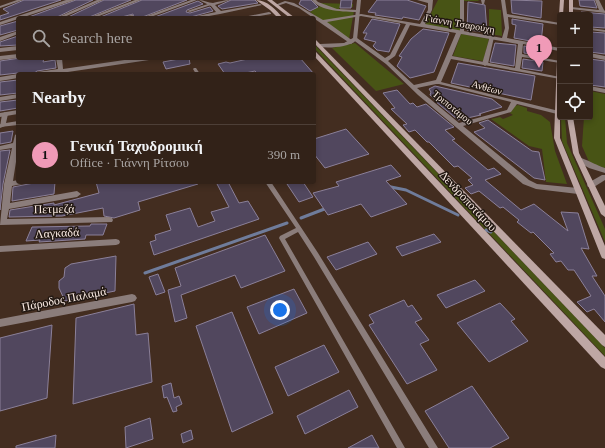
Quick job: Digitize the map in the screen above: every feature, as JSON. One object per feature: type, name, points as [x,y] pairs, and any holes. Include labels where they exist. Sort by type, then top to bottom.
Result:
[{"type":"main road","points":[[258,0],[272,9],[279,16]]},
{"type":"main road","points":[[269,0],[277,4],[291,16]]},
{"type":"main road","points":[[561,12],[562,0]]},
{"type":"main road","points":[[571,0],[571,12]]},
{"type":"main road","name":"Δενδροποτάμου","points":[[316,42],[605,342]]},
{"type":"main road","name":"Δενδροποτάμου","points":[[316,55],[605,364]]},
{"type":"main road","points":[[557,120],[558,141],[605,256]]},
{"type":"main road","points":[[570,120],[574,147],[605,214]]},
{"type":"main road","points":[[595,331],[605,335]]},
{"type":"street","points":[[0,7],[21,0]]},
{"type":"street","points":[[24,16],[73,0]]},
{"type":"street","points":[[64,15],[101,0]]},
{"type":"street","points":[[98,16],[114,12],[139,0]]},
{"type":"street","points":[[180,0],[187,3]]},
{"type":"street","points":[[149,16],[195,0]]},
{"type":"street","points":[[201,0],[212,4],[220,12]]},
{"type":"street","points":[[212,4],[228,0]]},
{"type":"street","points":[[314,0],[316,3],[338,10],[358,13]]},
{"type":"street","points":[[320,46],[353,40],[359,0]]},
{"type":"street","points":[[419,0],[431,1],[430,10],[422,25]]},
{"type":"street","points":[[438,83],[460,32],[462,0]]},
{"type":"street","points":[[503,0],[507,30],[504,39]]},
{"type":"street","points":[[597,0],[604,12]]},
{"type":"street","name":"Τριποτάμου","points":[[277,4],[289,3],[314,16]]},
{"type":"street","points":[[200,16],[260,5]]},
{"type":"street","points":[[244,8],[253,16],[269,13]]},
{"type":"street","points":[[571,8],[604,12]]},
{"type":"street","points":[[230,11],[236,16]]},
{"type":"street","points":[[323,21],[358,13]]},
{"type":"street","name":"Γιάννη Τσαρούχη","points":[[358,13],[557,49]]},
{"type":"street","points":[[505,15],[557,24]]},
{"type":"street","name":"Τριποτάμου","points":[[316,17],[384,61],[526,182],[536,186],[578,191]]},
{"type":"street","points":[[0,24],[16,19]]},
{"type":"street","points":[[384,61],[392,56],[410,23]]},
{"type":"street","points":[[593,29],[605,31]]},
{"type":"street","points":[[0,39],[16,33]]},
{"type":"street","points":[[485,64],[492,37]]},
{"type":"street","points":[[517,70],[521,42]]},
{"type":"street","points":[[0,45],[15,48]]},
{"type":"street","points":[[0,50],[15,48]]},
{"type":"street","points":[[520,55],[557,62]]},
{"type":"street","points":[[0,58],[16,56]]},
{"type":"street","points":[[593,56],[605,58]]},
{"type":"street","points":[[448,57],[557,78]]},
{"type":"street","points":[[59,60],[61,71]]},
{"type":"street","points":[[53,72],[135,60]]},
{"type":"street","points":[[0,79],[16,76]]},
{"type":"street","name":"Ανθέων","points":[[413,87],[438,83],[514,103],[557,112]]},
{"type":"street","points":[[593,89],[605,91]]},
{"type":"street","points":[[0,99],[16,96]]},
{"type":"street","points":[[459,125],[509,111],[514,103]]},
{"type":"street","points":[[16,112],[2,115],[1,126],[16,123]]},
{"type":"street","points":[[0,148],[16,144]]},
{"type":"street","points":[[1,222],[5,207],[8,184],[15,164],[16,154]]},
{"type":"street","points":[[579,159],[591,166],[605,171]]},
{"type":"street","points":[[591,185],[605,177]]},
{"type":"street","points":[[8,184],[16,183]]},
{"type":"street","points":[[5,207],[78,194]]},
{"type":"street","name":"Πετμεζά","points":[[1,222],[109,220]]},
{"type":"street","name":"Λαγκαδά","points":[[0,248],[116,242]]},
{"type":"street","name":"Πάροδος Παλαμά","points":[[0,323],[132,298]]},
{"type":"lane","points":[[189,11],[212,4]]},
{"type":"lane","points":[[269,184],[299,229],[434,448]]},
{"type":"lane","points":[[299,229],[282,238],[401,448]]},
{"type":"green space","points":[[438,0],[479,1],[460,1],[460,31],[425,25]]},
{"type":"green space","points":[[319,3],[353,4],[353,7],[340,6],[339,9],[354,11],[349,39],[310,12],[320,6]]},
{"type":"green space","points":[[489,9],[501,10],[502,36],[489,34]]},
{"type":"green space","points":[[461,34],[489,39],[483,61],[453,56]]},
{"type":"green space","points":[[355,43],[404,84],[376,91],[332,48]]},
{"type":"green space","points":[[316,46],[605,348],[605,356],[316,50]]},
{"type":"green space","points":[[593,92],[605,94],[605,168],[590,164],[582,146],[584,120],[593,120]]},
{"type":"green space","points":[[518,105],[527,108],[527,111],[541,115],[550,122],[555,151],[567,184],[546,182],[542,149],[529,146],[491,119],[500,117],[503,119],[513,115],[510,113],[515,106]]},
{"type":"green space","points":[[561,120],[565,120],[567,143],[605,229],[605,242],[562,141]]},
{"type":"building","points":[[24,0],[61,0],[0,20],[0,16],[9,13],[3,9]]},
{"type":"building","points":[[76,0],[93,0],[59,16],[32,16]]},
{"type":"building","points":[[104,0],[131,0],[92,16],[70,16]]},
{"type":"building","points":[[142,0],[187,0],[145,16],[134,16],[133,14],[126,16],[103,16]]},
{"type":"building","points":[[231,0],[255,0],[258,3],[222,9],[218,6]]},
{"type":"building","points":[[301,0],[311,0],[318,7],[310,11],[299,4]]},
{"type":"building","points":[[341,0],[352,0],[351,8],[340,8]]},
{"type":"building","points":[[377,0],[407,0],[426,6],[419,20],[403,17],[402,19],[375,15],[376,13],[368,12]]},
{"type":"building","points":[[511,0],[542,1],[541,18],[512,13]]},
{"type":"building","points":[[579,0],[594,0],[597,8],[580,6]]},
{"type":"building","points":[[198,1],[203,4],[187,10],[186,12],[190,13],[210,7],[213,11],[194,16],[157,16]]},
{"type":"building","points":[[468,2],[485,5],[487,32],[467,30]]},
{"type":"building","points":[[593,13],[605,14],[605,28],[593,27]]},
{"type":"building","points":[[372,19],[400,24],[389,52],[377,50],[373,46],[376,42],[364,39],[367,33],[363,33]]},
{"type":"building","points":[[512,19],[543,24],[541,43],[514,38],[516,25],[512,24]]},
{"type":"building","points":[[16,22],[16,31],[0,35],[0,26]]},
{"type":"building","points":[[423,29],[449,33],[434,72],[410,78],[397,66],[402,57],[399,56],[411,39]]},
{"type":"building","points":[[593,32],[605,33],[605,54],[593,52]]},
{"type":"building","points":[[16,37],[16,45],[0,46],[0,42]]},
{"type":"building","points":[[495,43],[516,45],[514,66],[490,62]]},
{"type":"building","points":[[524,46],[543,49],[542,56],[524,53]]},
{"type":"building","points":[[16,59],[16,60],[44,60],[43,62],[55,60],[56,68],[36,72],[16,72],[16,73],[0,75],[0,61]]},
{"type":"building","points":[[523,59],[543,62],[542,71],[522,68]]},
{"type":"building","points":[[593,59],[605,61],[605,87],[593,85]]},
{"type":"building","points":[[189,60],[190,64],[166,69],[163,62]]},
{"type":"building","points":[[243,60],[302,60],[312,72],[224,72],[218,64],[226,62],[230,63]]},
{"type":"building","points":[[458,63],[535,76],[531,100],[451,83]]},
{"type":"building","points":[[16,80],[16,93],[0,95],[0,82]]},
{"type":"building","points":[[435,86],[492,99],[502,107],[479,114],[481,115],[458,120],[430,95],[431,92],[429,89]]},
{"type":"building","points":[[397,90],[410,104],[413,103],[417,107],[426,104],[454,127],[445,130],[455,139],[452,140],[488,170],[494,168],[501,174],[485,180],[521,210],[534,204],[568,231],[561,212],[578,213],[589,249],[581,248],[597,276],[592,276],[605,296],[605,322],[594,309],[587,312],[577,302],[591,296],[574,270],[568,270],[561,261],[556,262],[550,254],[554,253],[533,232],[531,233],[517,222],[519,220],[503,207],[500,208],[479,191],[471,194],[465,188],[473,185],[468,180],[472,178],[458,166],[454,167],[415,130],[409,132],[403,125],[407,124],[391,109],[395,108],[383,93]]},
{"type":"building","points":[[16,100],[16,108],[0,111],[0,102]]},
{"type":"building","points":[[488,120],[532,151],[539,152],[545,180],[534,178],[474,132],[485,128],[479,123]]},
{"type":"building","points":[[346,129],[369,154],[325,168],[316,157],[316,138]]},
{"type":"building","points":[[13,131],[11,142],[0,144],[0,133]]},
{"type":"building","points":[[10,150],[3,184],[0,210],[0,151]]},
{"type":"building","points":[[391,165],[401,176],[386,181],[407,204],[371,217],[361,204],[328,215],[313,193],[339,186],[336,182]]},
{"type":"building","points":[[29,184],[55,184],[54,194],[12,201],[13,187]]},
{"type":"building","points":[[97,184],[198,184],[138,202],[140,210],[114,218],[104,216],[103,208],[62,216],[9,217],[10,210],[54,203],[54,205],[99,193]]},
{"type":"building","points":[[217,184],[229,184],[239,203],[248,201],[259,219],[154,255],[150,242],[156,240],[155,235],[171,230],[166,215],[190,208],[198,227],[215,221],[211,212],[229,207]]},
{"type":"building","points":[[287,184],[304,184],[313,197],[299,202]]},
{"type":"building","points":[[91,224],[107,224],[103,235],[86,235],[85,239],[39,242],[40,240],[26,241],[32,227],[90,226]]},
{"type":"building","points":[[434,234],[441,242],[402,256],[396,247]]},
{"type":"building","points":[[265,235],[285,271],[241,288],[235,275],[181,295],[187,318],[175,322],[168,290],[181,286],[175,268]]},
{"type":"building","points":[[368,242],[377,254],[336,270],[327,257]]},
{"type":"building","points":[[116,256],[115,291],[65,301],[59,288],[59,281],[64,277],[65,268],[71,264]]},
{"type":"building","points":[[158,274],[165,292],[156,295],[149,277]]},
{"type":"building","points":[[475,280],[485,291],[446,308],[437,295]]},
{"type":"building","points":[[294,289],[307,313],[259,334],[247,307]]},
{"type":"building","points":[[404,300],[408,307],[412,305],[422,319],[415,322],[429,340],[420,344],[437,370],[407,384],[369,325],[374,323],[369,315]]},
{"type":"building","points":[[500,303],[515,319],[511,321],[528,341],[489,362],[457,323]]},
{"type":"building","points":[[134,304],[136,335],[148,333],[152,382],[73,404],[76,318]]},
{"type":"building","points":[[232,312],[273,413],[232,432],[196,326]]},
{"type":"building","points":[[52,325],[47,398],[0,411],[0,338]]},
{"type":"building","points":[[324,345],[339,372],[288,396],[275,367]]},
{"type":"building","points":[[171,383],[174,398],[179,396],[182,404],[176,407],[177,411],[173,412],[167,397],[164,398],[162,386]]},
{"type":"building","points":[[472,386],[509,438],[490,448],[449,448],[425,411]]},
{"type":"building","points":[[349,390],[358,407],[305,434],[297,416]]},
{"type":"building","points":[[150,418],[153,439],[126,448],[125,427]]},
{"type":"building","points":[[191,430],[193,439],[183,443],[181,434]]},
{"type":"building","points":[[56,435],[55,448],[16,448],[16,446]]},
{"type":"building","points":[[372,435],[379,448],[348,448]]},
{"type":"waterway","points":[[386,186],[406,190],[458,215]]},
{"type":"waterway","points":[[301,218],[327,208]]},
{"type":"waterway","points":[[145,273],[287,223]]},
{"type":"waterway","points":[[486,230],[491,232]]},
{"type":"place","name":"Γενική Ταχυδρομική","points":[[539,68]]}]
